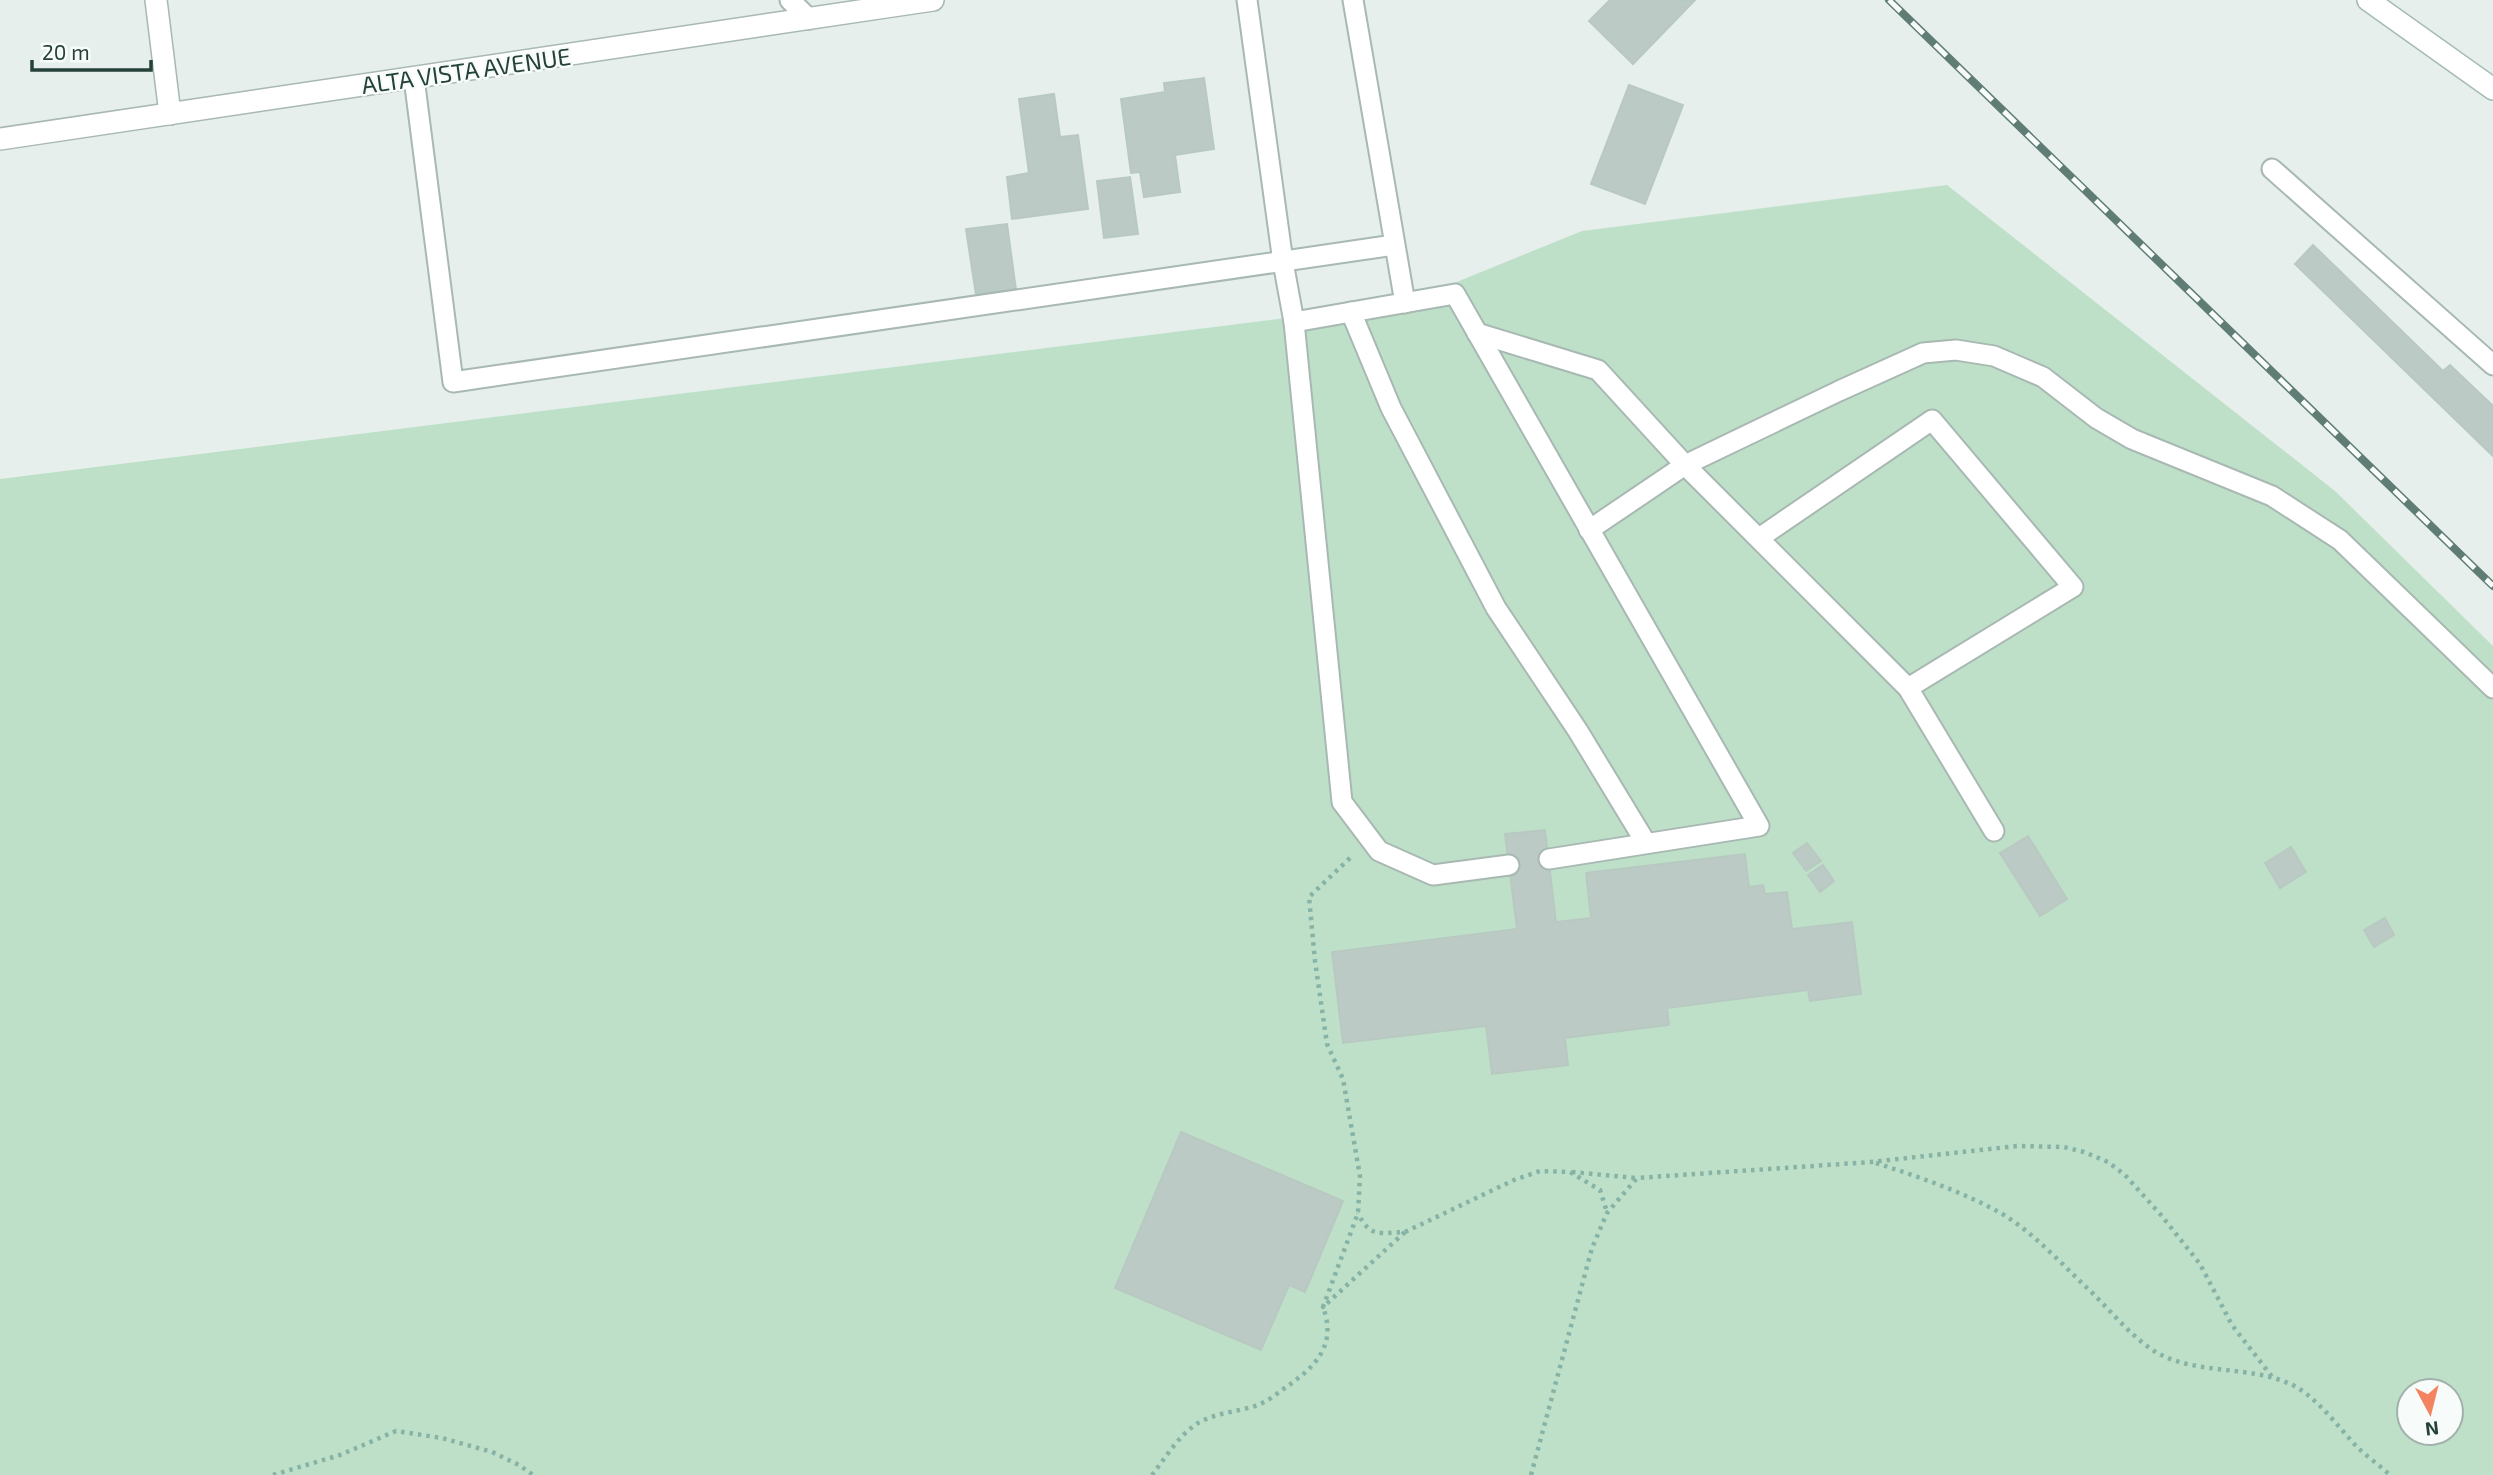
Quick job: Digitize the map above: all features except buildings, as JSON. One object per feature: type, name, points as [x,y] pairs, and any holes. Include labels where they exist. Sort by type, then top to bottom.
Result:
[{"type":"street","points":[[156,0],[170,114]]},
{"type":"street","name":"ALTA VISTA AVENUE","points":[[0,139],[933,0]]},
{"type":"street","points":[[2368,0],[2493,89]]},
{"type":"lane","points":[[790,0],[809,19]]},
{"type":"lane","points":[[1247,0],[1283,262],[1294,322],[1342,802],[1379,850],[1433,875],[1509,865]]},
{"type":"lane","points":[[1353,0],[1405,303]]},
{"type":"lane","points":[[414,78],[453,382],[1394,245]]},
{"type":"lane","points":[[2272,169],[2493,365]]},
{"type":"lane","points":[[1294,322],[1455,294],[1759,826],[1549,859]]},
{"type":"lane","points":[[1351,312],[1391,408],[1496,608],[1578,731],[1646,844]]},
{"type":"lane","points":[[1477,333],[1598,370],[1685,465],[1908,688],[1994,831]]},
{"type":"lane","points":[[1589,530],[1685,465],[1923,353],[1956,350],[1993,356],[2043,377],[2096,418],[2132,439],[2272,496],[2340,540],[2493,688]]},
{"type":"lane","points":[[1759,538],[1933,420],[2073,587],[1908,688]]},
{"type":"path","points":[[1152,1475],[1188,1430],[1201,1421],[1256,1406],[1311,1369],[1319,1358],[1328,1326],[1323,1307],[1358,1213],[1360,1176],[1343,1079],[1327,1044],[1309,897],[1369,838]]},
{"type":"path","points":[[1323,1307],[1405,1232],[1514,1180],[1540,1171],[1637,1178],[1871,1162],[2029,1146],[2064,1147],[2108,1162],[2125,1175],[2192,1253],[2208,1278],[2225,1314],[2273,1378]]},
{"type":"path","points":[[1871,1162],[1916,1175],[2005,1216],[2101,1300],[2140,1341],[2156,1352],[2178,1361],[2273,1378],[2303,1391],[2360,1450],[2390,1475]]},
{"type":"path","points":[[1570,1172],[1600,1190],[1607,1213]]},
{"type":"path","points":[[1531,1475],[1591,1248],[1607,1213],[1637,1178]]},
{"type":"path","points":[[1358,1213],[1365,1227],[1374,1233],[1405,1232]]},
{"type":"path","points":[[273,1475],[340,1455],[396,1431],[442,1438],[492,1452],[533,1475]]},
{"type":"green space","points":[[1947,185],[2335,491],[2493,646],[2493,1475],[0,1475],[0,479],[1405,303],[1582,231]]},
{"type":"railway","points":[[1889,0],[2493,586]]}]
